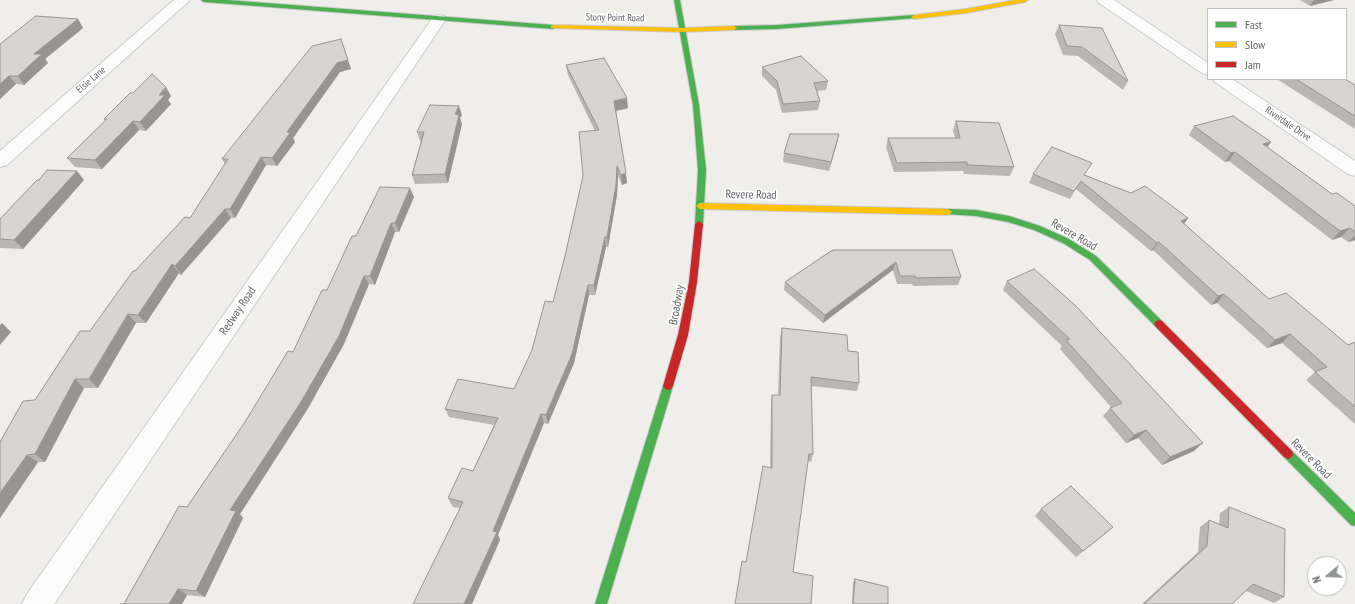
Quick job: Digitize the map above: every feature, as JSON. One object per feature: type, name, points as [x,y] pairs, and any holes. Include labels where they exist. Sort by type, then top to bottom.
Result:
[{"type":"street","name":"Elsie Lane","points":[[0,161],[183,0]]},
{"type":"street","name":"Stony Point Road","points":[[204,0],[537,26],[682,30],[777,27],[898,19],[966,10],[1015,1]]},
{"type":"street","name":"Broadway","points":[[601,604],[683,335],[693,282],[702,170],[696,105],[677,0]]},
{"type":"street","points":[[1104,0],[1207,69]]},
{"type":"street","name":"Redway Road","points":[[37,604],[439,19]]},
{"type":"street","name":"Riverdale Drive","points":[[1222,80],[1355,170]]},
{"type":"street","name":"Revere Road","points":[[700,206],[976,213],[1009,219],[1037,228],[1066,241],[1093,258],[1355,521]]},
{"type":"building","points":[[36,16],[78,19],[34,54],[42,54],[18,76],[9,76],[0,84],[0,44]]},
{"type":"building","points":[[1059,25],[1102,28],[1128,81],[1082,47],[1067,46]]},
{"type":"building","points":[[341,39],[348,60],[337,63],[287,132],[290,133],[272,158],[261,157],[230,209],[225,209],[175,266],[172,264],[138,315],[128,314],[89,379],[75,379],[35,454],[27,455],[0,493],[0,442],[23,401],[35,400],[80,331],[90,331],[133,271],[135,271],[185,217],[190,218],[228,159],[222,159],[312,46]]},
{"type":"building","points":[[801,56],[828,81],[814,83],[820,101],[783,104],[777,81],[762,67]]},
{"type":"building","points":[[604,58],[627,98],[614,101],[626,173],[621,175],[617,166],[616,185],[607,237],[605,237],[594,285],[588,285],[572,354],[546,415],[541,414],[493,531],[497,532],[464,604],[413,604],[463,502],[448,498],[462,468],[473,471],[498,418],[445,409],[458,379],[514,389],[532,350],[545,301],[553,302],[583,176],[579,132],[599,130],[566,65]]},
{"type":"building","points":[[152,74],[166,87],[159,95],[165,95],[140,122],[133,121],[95,160],[67,158],[107,119],[104,119],[130,93],[133,93]]},
{"type":"building","points":[[1298,80],[1347,80],[1355,85],[1355,116]]},
{"type":"building","points":[[430,105],[459,106],[455,114],[459,115],[445,174],[412,175],[424,132],[417,132]]},
{"type":"building","points":[[1233,116],[1271,142],[1263,144],[1332,194],[1337,193],[1355,206],[1355,232],[1350,228],[1340,231],[1235,152],[1231,153],[1194,126]]},
{"type":"building","points":[[956,121],[999,123],[1014,167],[967,165],[967,162],[897,163],[888,138],[960,138]]},
{"type":"building","points":[[790,134],[839,134],[831,162],[784,153]]},
{"type":"building","points":[[1052,147],[1092,163],[1084,175],[1131,193],[1145,186],[1188,218],[1181,221],[1269,299],[1286,293],[1348,345],[1355,342],[1355,407],[1315,372],[1327,367],[1290,334],[1275,340],[1224,294],[1218,296],[1159,242],[1157,243],[1081,181],[1074,191],[1033,174]]},
{"type":"building","points":[[47,170],[77,171],[14,240],[0,239],[0,219]]},
{"type":"building","points":[[380,187],[410,188],[395,223],[391,223],[370,276],[364,276],[339,336],[301,402],[230,510],[236,511],[196,591],[178,589],[169,604],[124,604],[179,506],[187,507],[245,422],[288,351],[293,352],[322,290],[327,290],[352,236],[356,236]]},
{"type":"building","points":[[834,250],[952,250],[961,277],[916,278],[915,276],[900,276],[896,262],[825,315],[785,282]]},
{"type":"building","points":[[1034,269],[1076,306],[1203,443],[1170,457],[1146,430],[1134,435],[1110,408],[1122,403],[1066,340],[1070,339],[1007,281]]},
{"type":"building","points":[[782,328],[847,335],[848,351],[858,352],[859,383],[811,377],[813,454],[809,454],[793,572],[813,576],[811,604],[735,604],[742,561],[746,562],[763,466],[772,468],[772,395],[780,395]]},
{"type":"building","points":[[1071,486],[1113,527],[1083,551],[1041,509]]},
{"type":"building","points":[[1229,507],[1285,529],[1284,597],[1253,584],[1232,604],[1144,604],[1207,546],[1209,520],[1228,528]]},
{"type":"building","points":[[855,579],[888,587],[888,604],[853,604]]},
{"type":"traffic: fast","points":[[204,0],[553,27]]},
{"type":"traffic: fast","points":[[677,0],[696,105],[702,170],[699,224]]},
{"type":"traffic: fast","points":[[734,28],[777,27],[914,17]]},
{"type":"traffic: fast","points":[[948,212],[976,213],[1009,219],[1037,228],[1066,241],[1093,258],[1159,324]]},
{"type":"traffic: fast","points":[[601,604],[668,386]]},
{"type":"traffic: fast","points":[[1288,454],[1355,521]]},
{"type":"traffic: slow","points":[[914,17],[966,11],[1025,0]]},
{"type":"traffic: slow","points":[[553,27],[682,30],[734,28]]},
{"type":"traffic: slow","points":[[700,206],[948,212]]},
{"type":"traffic: jam","points":[[668,386],[683,335],[693,282],[699,224]]},
{"type":"traffic: jam","points":[[1159,324],[1288,454]]}]
